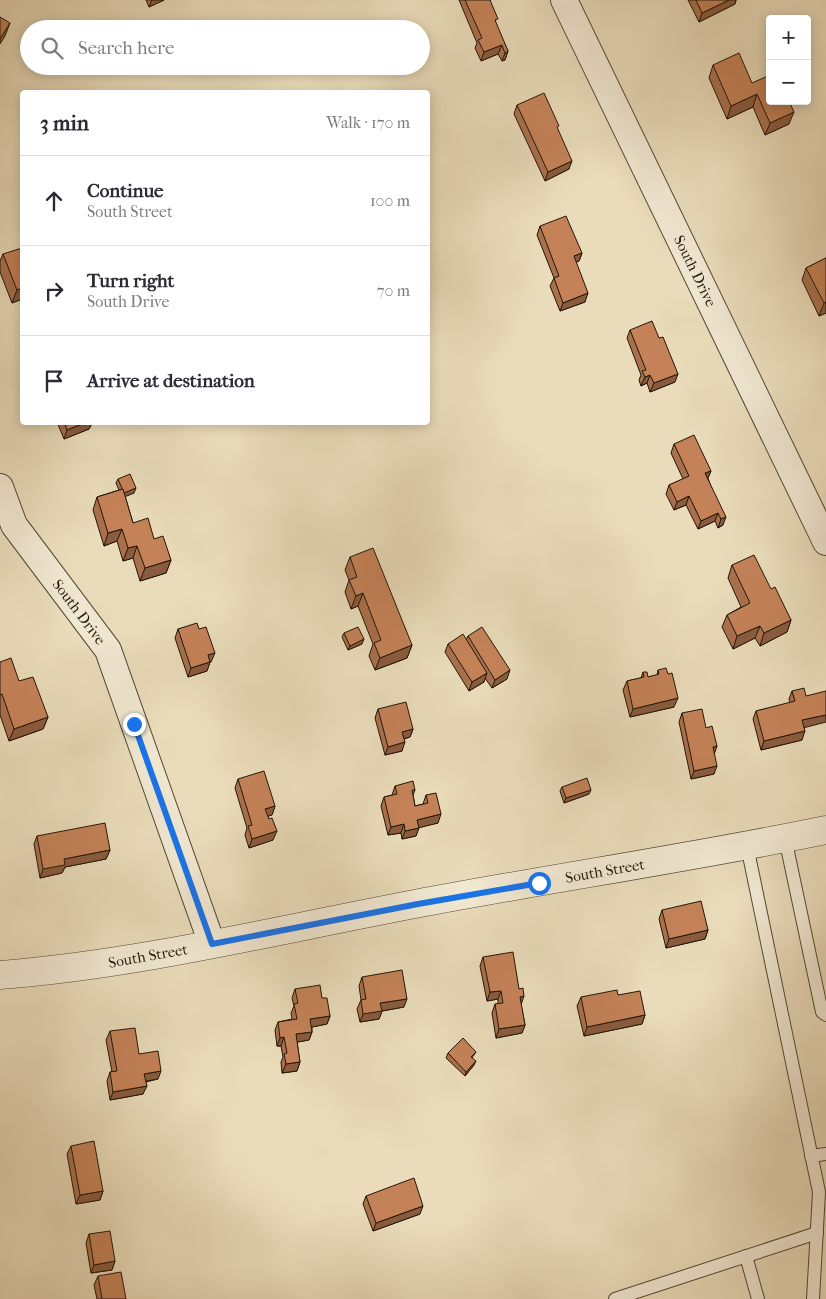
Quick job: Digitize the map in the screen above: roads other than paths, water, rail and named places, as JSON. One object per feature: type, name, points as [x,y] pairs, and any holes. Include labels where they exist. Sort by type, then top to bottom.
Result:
[{"type":"street","name":"South Drive","points":[[564,0],[826,542]]},
{"type":"street","name":"South Drive","points":[[0,487],[14,524],[108,650],[212,944]]},
{"type":"street","name":"South Street","points":[[0,975],[113,963],[418,904],[747,846],[826,830]]},
{"type":"lane","points":[[785,838],[822,1012],[826,1015]]},
{"type":"lane","points":[[747,846],[811,1156],[822,1193],[817,1233],[813,1299]]},
{"type":"lane","points":[[811,1156],[826,1154]]},
{"type":"lane","points":[[615,1299],[817,1233]]},
{"type":"lane","points":[[746,1256],[758,1299]]}]
